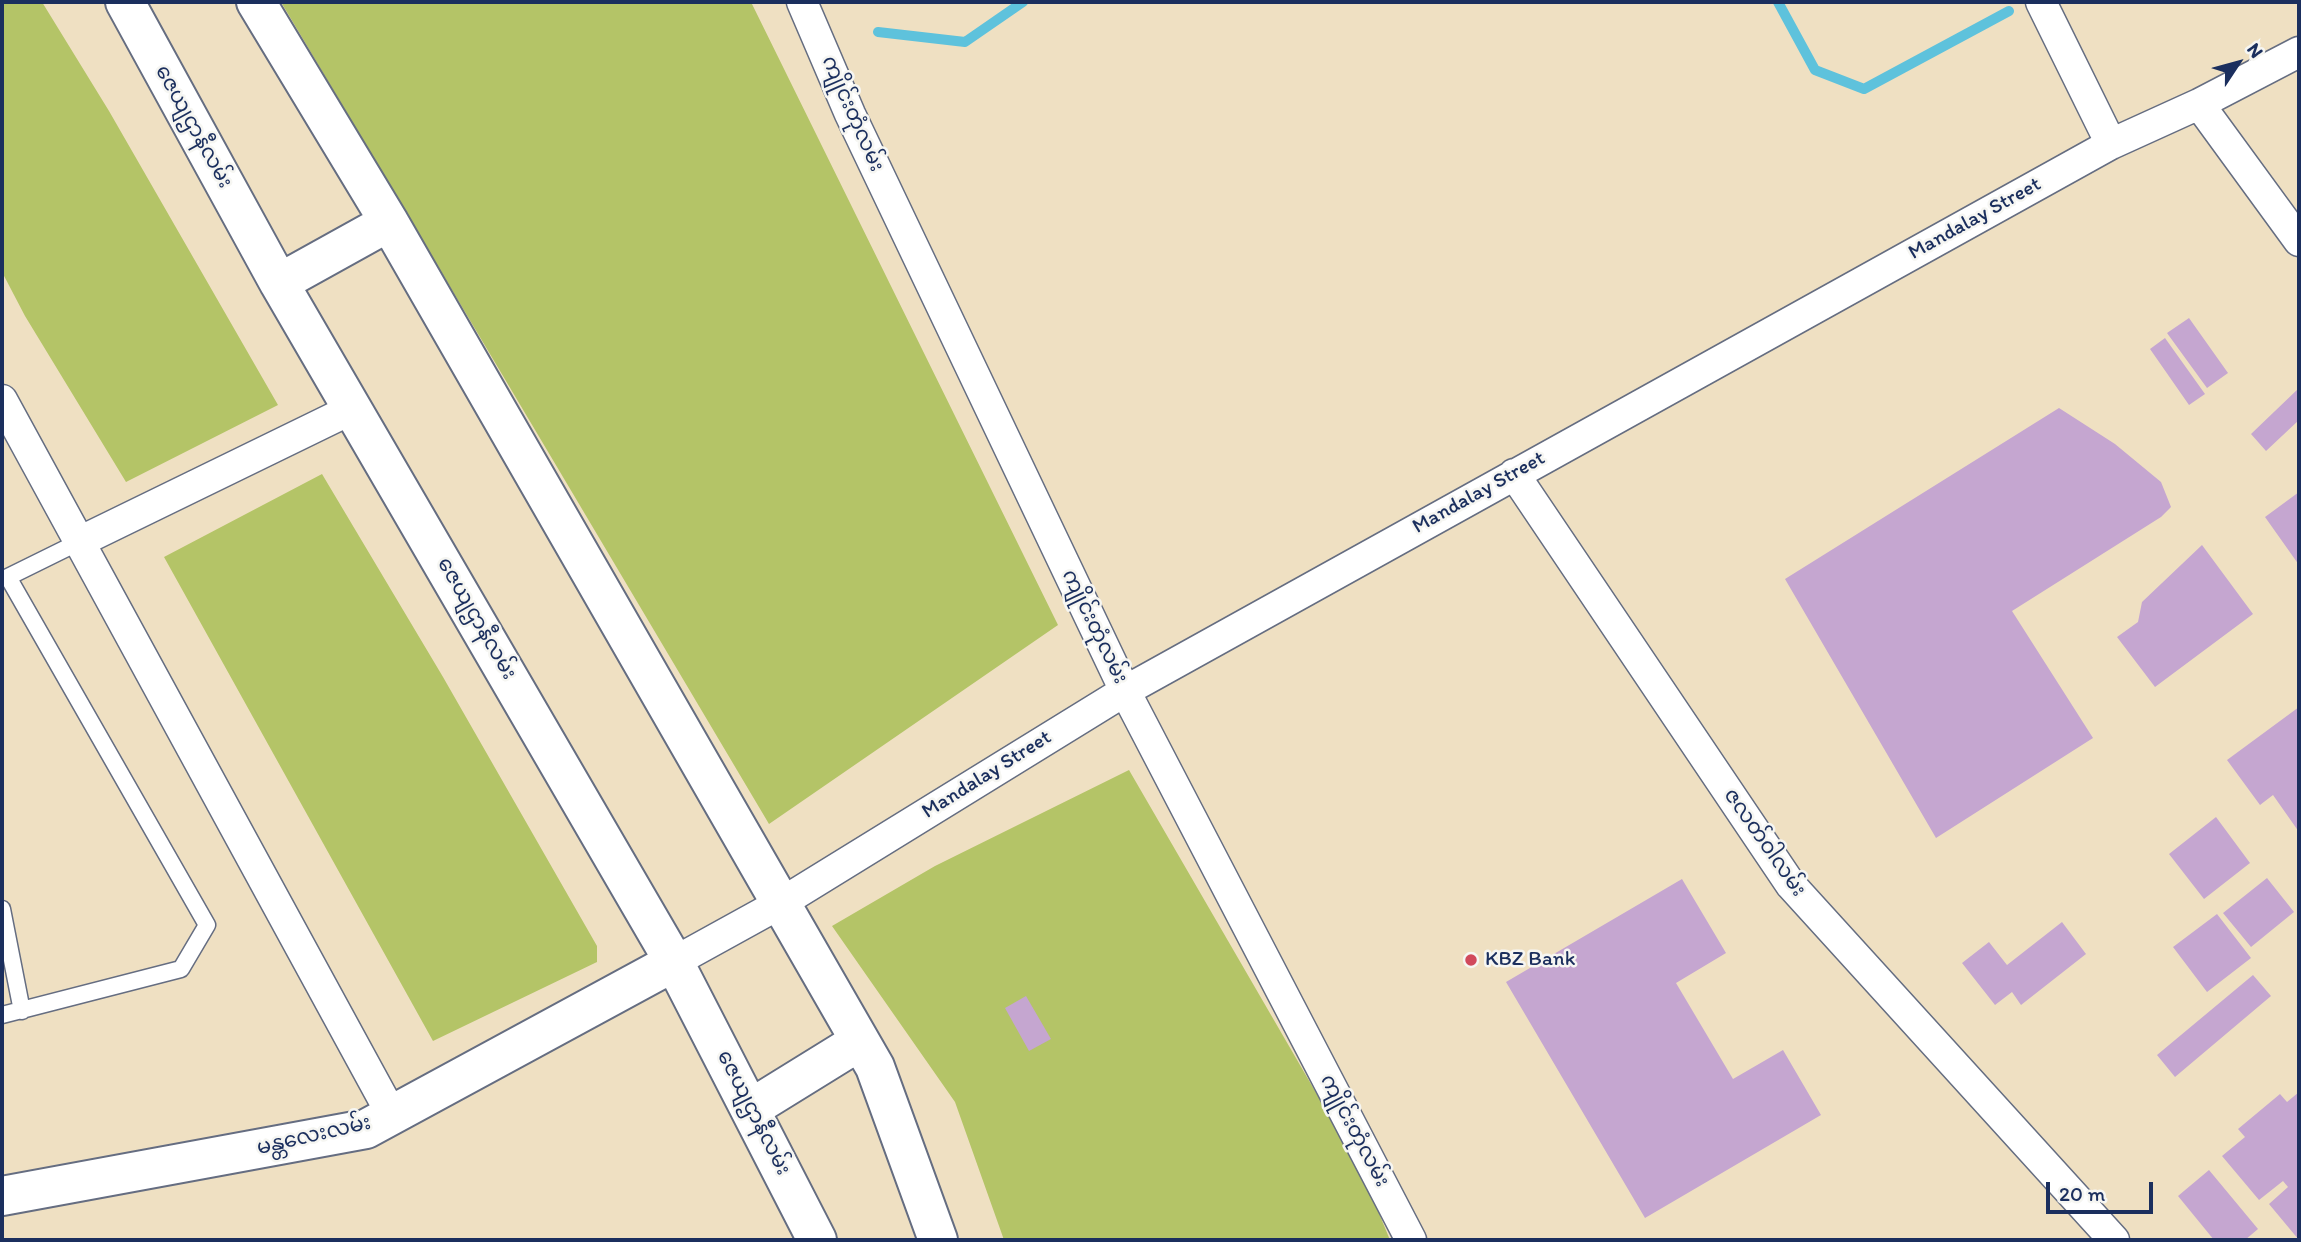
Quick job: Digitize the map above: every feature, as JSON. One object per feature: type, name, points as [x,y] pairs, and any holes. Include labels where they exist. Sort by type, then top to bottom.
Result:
[{"type":"main road","name":"ဇေယျဌာနီလမ်း","points":[[125,2],[279,283],[674,962],[817,1240]]},
{"type":"main road","points":[[256,2],[389,222],[875,1067],[938,1240]]},
{"type":"main road","points":[[279,283],[389,222]]},
{"type":"main road","name":"မန္တလေးလမ်း","points":[[2,1196],[366,1129],[674,962]]},
{"type":"main road","points":[[750,1108],[860,1041]]},
{"type":"street","name":"ကျိုင်းတုံလမ်း","points":[[802,2],[850,114],[1125,691],[1411,1240]]},
{"type":"street","points":[[2041,2],[2111,144]]},
{"type":"street","name":"Mandalay Street","points":[[674,962],[781,903],[1125,691],[2111,144],[2199,104],[2299,52]]},
{"type":"street","points":[[2199,104],[2299,241]]},
{"type":"street","points":[[2,400],[392,1115]]},
{"type":"street","points":[[79,542],[354,408]]},
{"type":"street","name":"ဇလတ်ဝါလမ်း","points":[[1514,474],[1791,885],[2114,1240]]},
{"type":"lane","points":[[2,1015],[181,969],[207,925],[5,574],[79,542]]},
{"type":"lane","points":[[2,909],[22,1011]]},
{"type":"green space","points":[[2,2],[42,2],[109,111],[278,405],[126,482],[25,316],[2,272]]},
{"type":"green space","points":[[281,2],[751,2],[1058,625],[769,824]]},
{"type":"green space","points":[[322,474],[443,677],[597,946],[597,962],[433,1041],[164,557]]},
{"type":"green space","points":[[1129,770],[1362,1172],[1390,1240],[1004,1240],[955,1102],[832,926],[935,866]]},
{"type":"building","points":[[2189,318],[2228,373],[2207,388],[2167,333]]},
{"type":"building","points":[[2165,338],[2205,394],[2189,405],[2150,349]]},
{"type":"building","points":[[2299,388],[2299,420],[2266,451],[2251,434]]},
{"type":"building","points":[[2059,408],[2115,444],[2161,482],[2171,507],[2161,517],[2012,611],[2093,738],[1936,838],[1785,579]]},
{"type":"building","points":[[2299,492],[2299,565],[2265,517]]},
{"type":"building","points":[[2202,545],[2253,614],[2155,687],[2117,637],[2138,622],[2142,602]]},
{"type":"building","points":[[2299,707],[2299,832],[2273,795],[2260,805],[2227,760]]},
{"type":"building","points":[[2216,817],[2250,863],[2204,899],[2169,854]]},
{"type":"building","points":[[2267,878],[2294,912],[2251,947],[2223,913]]},
{"type":"building","points":[[1682,879],[1726,953],[1676,983],[1733,1079],[1783,1050],[1821,1115],[1645,1218],[1506,982]]},
{"type":"building","points":[[2217,914],[2251,958],[2207,992],[2173,947]]},
{"type":"building","points":[[2062,922],[2086,954],[2021,1005],[2012,992],[1995,1005],[1962,963],[1989,942],[2007,965]]},
{"type":"building","points":[[2253,975],[2271,996],[2175,1077],[2157,1055]]},
{"type":"building","points":[[1026,996],[1051,1039],[1029,1051],[1005,1008]]},
{"type":"building","points":[[2299,1092],[2299,1240],[2269,1204],[2288,1187],[2283,1181],[2259,1200],[2222,1156],[2245,1137],[2238,1129],[2280,1094],[2287,1102]]},
{"type":"building","points":[[2209,1170],[2258,1229],[2245,1240],[2214,1240],[2178,1196]]},
{"type":"waterway","points":[[878,32],[965,42],[1023,2]]},
{"type":"waterway","points":[[1778,2],[1815,70],[1864,89],[2009,11]]},
{"type":"place","name":"KBZ Bank","points":[[1471,960]]}]
